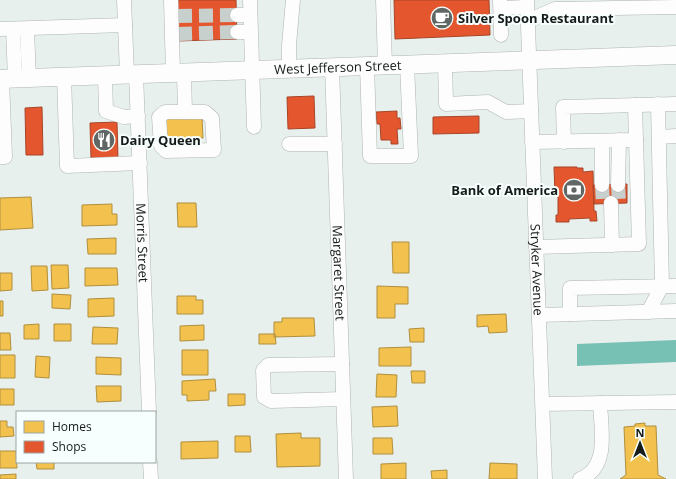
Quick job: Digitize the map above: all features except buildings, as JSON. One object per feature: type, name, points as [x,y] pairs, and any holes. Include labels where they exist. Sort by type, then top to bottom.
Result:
[{"type":"main road","name":"West Jefferson Street","points":[[11,79],[676,55]]},
{"type":"street","name":"Morris Street","points":[[124,0],[125,25],[138,116],[149,411]]},
{"type":"street","points":[[171,0],[174,16],[178,73],[185,112]]},
{"type":"street","points":[[250,0],[243,15],[244,32],[251,70],[254,127]]},
{"type":"street","points":[[289,69],[289,45],[293,0]]},
{"type":"street","points":[[383,0],[376,66],[370,156],[411,156],[407,64]]},
{"type":"street","points":[[501,35],[500,4],[555,9],[570,4],[644,4],[676,7]]},
{"type":"street","points":[[528,7],[555,9]]},
{"type":"street","name":"Stryker Avenue","points":[[528,7],[545,479]]},
{"type":"street","points":[[0,157],[5,157],[13,29],[125,25]]},
{"type":"street","points":[[445,63],[446,104],[488,102],[506,112],[531,111]]},
{"type":"street","name":"Margaret Street","points":[[332,67],[346,479]]},
{"type":"street","points":[[105,75],[106,111],[124,117],[138,116]]},
{"type":"street","points":[[64,77],[67,166],[140,163]]},
{"type":"street","points":[[648,312],[669,286],[658,104]]},
{"type":"street","points":[[564,142],[563,107],[676,104]]},
{"type":"street","points":[[536,247],[639,244],[635,105]]},
{"type":"street","points":[[659,137],[676,136]]},
{"type":"street","points":[[610,140],[610,185]]},
{"type":"street","points":[[532,142],[636,140]]},
{"type":"street","points":[[289,144],[335,144]]},
{"type":"street","points":[[611,203],[612,245]]},
{"type":"street","points":[[570,314],[570,288],[669,286]]},
{"type":"street","points":[[540,315],[676,311]]},
{"type":"street","points":[[342,364],[268,365],[263,370],[264,397],[271,401],[343,399]]},
{"type":"street","points":[[543,404],[676,402]]},
{"type":"street","points":[[580,479],[588,476],[598,464],[601,452],[600,403]]},
{"type":"street","points":[[150,463],[151,479]]},
{"type":"shaded area","points":[[676,340],[676,362],[577,366],[577,344]]},
{"type":"tunnel","points":[[178,16],[237,15]]},
{"type":"tunnel","points":[[178,34],[237,32]]},
{"type":"tunnel","points":[[602,185],[603,204]]},
{"type":"tunnel","points":[[618,185],[619,203]]},
{"type":"place","name":"Silver Spoon Restaurant","points":[[442,18]]},
{"type":"place","name":"Dairy Queen","points":[[104,140]]},
{"type":"place","name":"Bank of America","points":[[574,190]]}]
